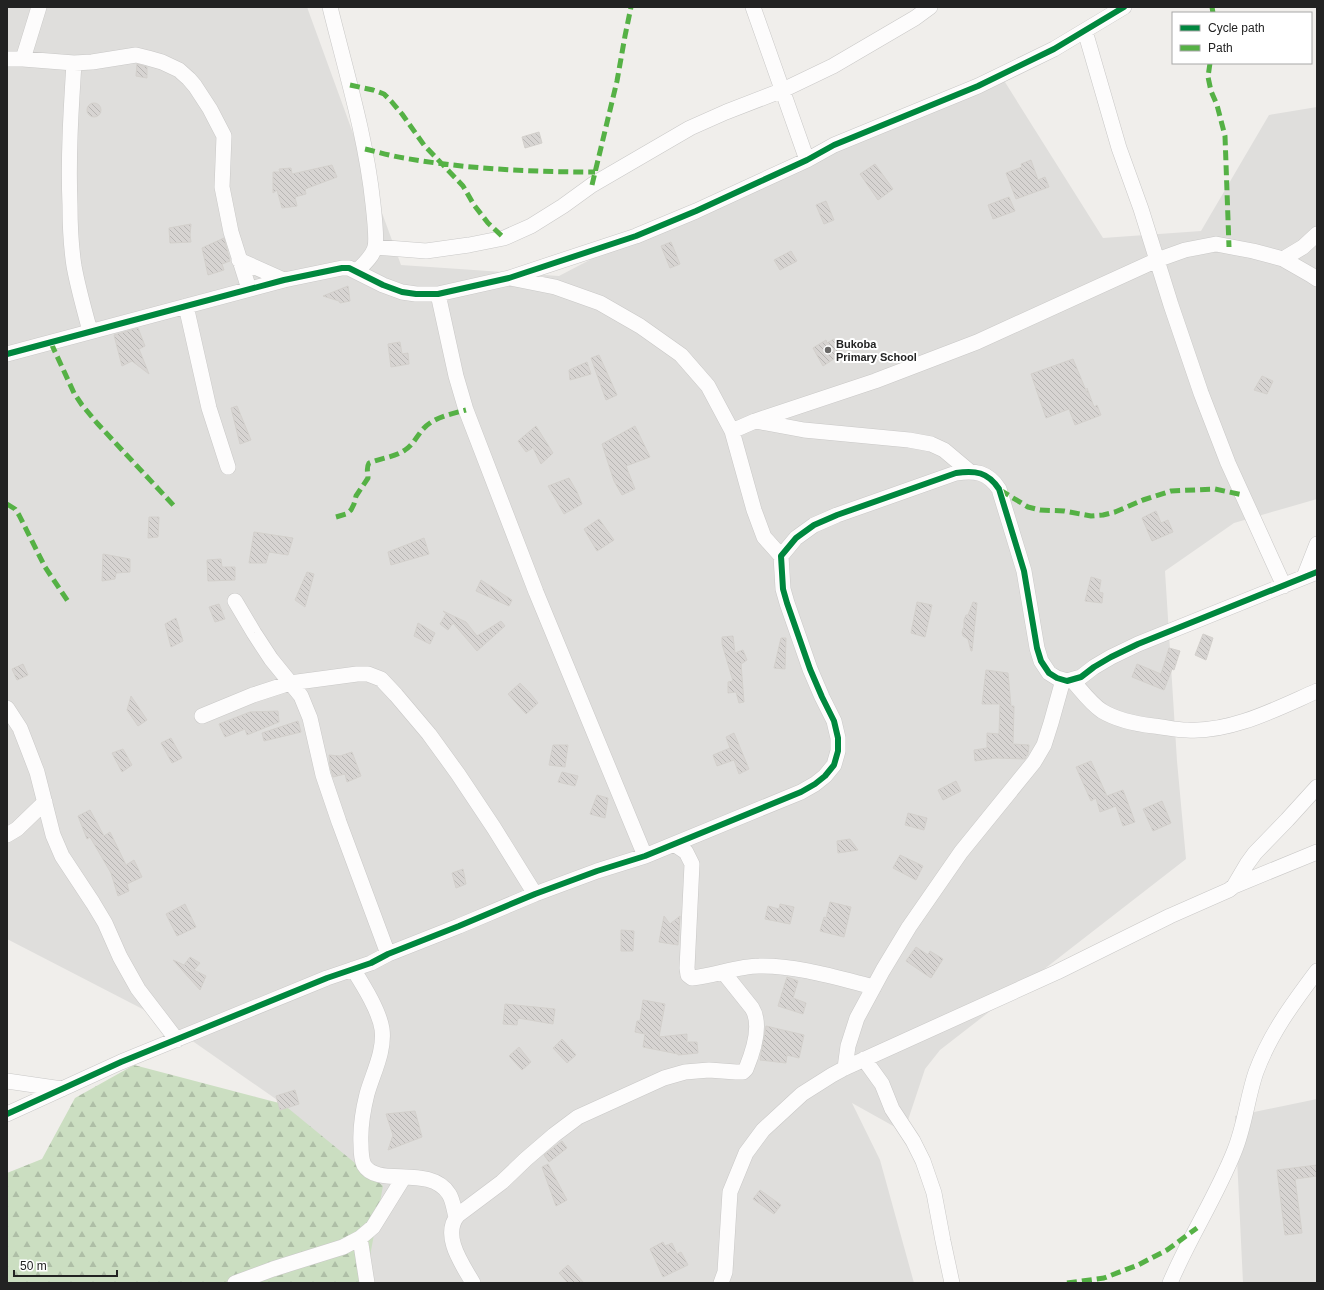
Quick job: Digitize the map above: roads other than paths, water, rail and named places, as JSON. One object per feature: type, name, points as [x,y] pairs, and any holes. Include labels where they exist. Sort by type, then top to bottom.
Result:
[{"type":"street","points":[[24,59],[39,7]]},
{"type":"street","points":[[330,7],[365,149],[375,216],[375,247],[368,259],[357,271]]},
{"type":"street","points":[[753,7],[807,160]]},
{"type":"street","points":[[375,247],[426,251],[469,246],[504,238],[531,226],[564,206],[592,185],[690,128],[783,90],[833,66],[915,18],[930,7]]},
{"type":"street","points":[[7,354],[284,280],[342,268],[349,268],[357,271],[384,285],[402,292],[416,294],[438,294],[509,278],[636,236],[696,211],[807,160],[834,145],[978,86],[1054,49],[1124,7]]},
{"type":"street","points":[[1085,31],[1120,148],[1171,305],[1202,393],[1228,463],[1284,586]]},
{"type":"street","points":[[7,59],[92,62],[136,55],[179,70],[195,86],[214,115],[224,136],[222,187],[231,232],[249,289]]},
{"type":"street","points":[[74,62],[70,139],[70,230],[80,298],[90,331]]},
{"type":"street","points":[[1283,259],[1303,247],[1317,234]]},
{"type":"street","points":[[732,431],[755,421],[875,381],[977,342],[1157,260],[1186,250],[1216,244],[1253,251],[1283,259],[1317,279]]},
{"type":"street","points":[[239,260],[284,280]]},
{"type":"street","points":[[7,1114],[121,1062],[459,926],[534,894],[597,871],[645,856],[801,792],[815,784],[834,765],[838,751],[838,738],[834,721],[810,668],[787,603],[783,589],[781,556],[764,537],[751,502],[732,431],[708,386],[681,355],[640,326],[600,303],[555,287],[509,278]]},
{"type":"street","points":[[438,294],[456,376],[466,410],[536,592],[645,856]]},
{"type":"street","points":[[186,306],[209,408],[228,467]]},
{"type":"street","points":[[755,421],[804,430],[908,440],[931,444],[944,450],[969,471]]},
{"type":"street","points":[[781,556],[796,538],[814,525],[837,515],[956,473],[969,471],[984,475],[994,481],[999,489],[1024,571],[1037,648],[1041,661],[1050,673],[1057,678],[1068,680],[1081,677],[1111,657],[1138,644],[1311,575],[1317,544]]},
{"type":"street","points":[[235,601],[271,659],[301,696],[310,718],[323,775],[388,954]]},
{"type":"street","points":[[202,716],[253,695],[290,683],[357,674],[368,674],[381,679],[429,734],[458,774],[494,828],[534,894]]},
{"type":"street","points":[[1068,680],[1102,711],[1118,718],[1138,724],[1188,730],[1208,730],[1246,722],[1317,691]]},
{"type":"street","points":[[845,1068],[848,1046],[857,1018],[883,970],[909,927],[961,852],[1034,762],[1044,745],[1068,680]]},
{"type":"street","points":[[7,708],[20,728],[37,772],[53,835],[62,856],[105,924],[120,957],[138,990],[177,1040]]},
{"type":"street","points":[[1234,886],[1255,853],[1317,787]]},
{"type":"street","points":[[7,835],[17,829],[45,802]]},
{"type":"street","points":[[674,844],[686,852],[692,864],[687,968],[688,975],[692,978],[757,966],[774,967],[831,976],[874,986]]},
{"type":"street","points":[[721,1283],[725,1272],[730,1192],[746,1153],[763,1130],[802,1094],[832,1075],[864,1059],[1057,972],[1163,920],[1229,890],[1234,886],[1317,852]]},
{"type":"street","points":[[353,969],[371,1000],[382,1029],[382,1040],[378,1060],[362,1119],[361,1158],[368,1171],[378,1175],[435,1181],[449,1193],[456,1217]]},
{"type":"street","points":[[1170,1283],[1235,1150],[1256,1073],[1274,1033],[1292,1004],[1317,971]]},
{"type":"street","points":[[473,1283],[453,1244],[452,1228],[454,1220],[502,1182],[554,1135],[578,1117],[664,1078],[685,1072],[709,1070],[743,1072],[746,1069],[756,1034],[756,1014],[724,973]]},
{"type":"street","points":[[864,1059],[882,1084],[892,1109],[913,1141],[923,1160],[934,1193],[952,1283]]},
{"type":"street","points":[[7,1080],[62,1089]]},
{"type":"street","points":[[235,1283],[273,1269],[343,1247],[360,1238],[373,1227],[404,1177]]},
{"type":"street","points":[[360,1238],[367,1283]]},
{"type":"place","name":"Bukoba Primary School","points":[[828,350]]}]
